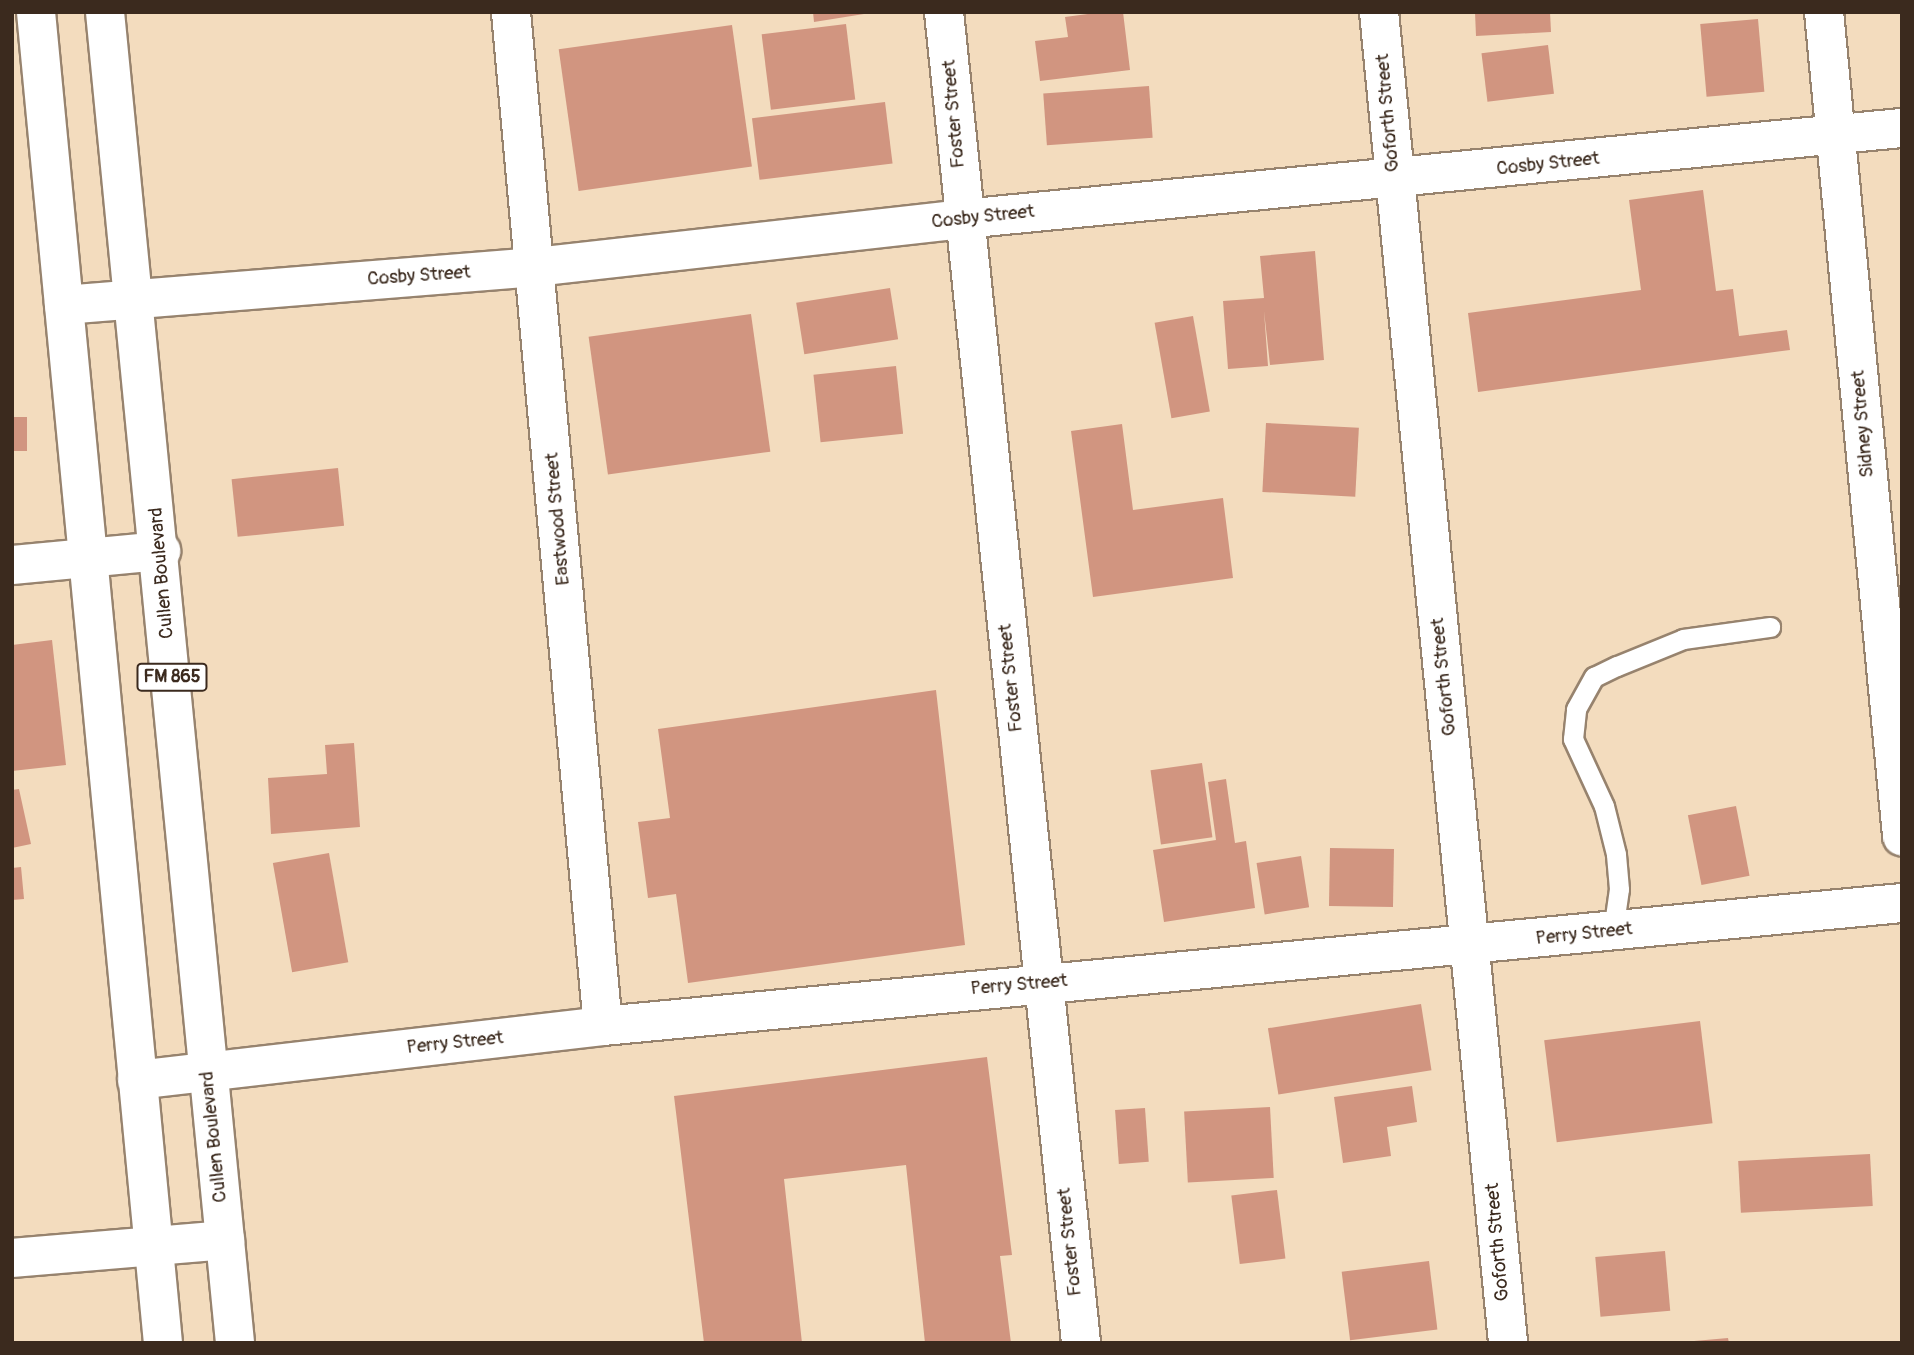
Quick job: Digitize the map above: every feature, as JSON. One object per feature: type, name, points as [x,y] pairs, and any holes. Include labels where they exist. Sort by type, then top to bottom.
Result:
[{"type":"street","points":[[36,12],[163,1343]]},
{"type":"street","name":"Cullen Boulevard","points":[[105,12],[161,551],[206,1071],[235,1343]]},
{"type":"street","name":"Eastwood Street","points":[[511,12],[603,1026]]},
{"type":"street","name":"Foster Street","points":[[944,12],[1081,1343]]},
{"type":"street","name":"Goforth Street","points":[[1379,12],[1508,1343]]},
{"type":"street","name":"Sidney Street","points":[[1824,12],[1902,836]]},
{"type":"street","name":"Cosby Street","points":[[64,305],[535,267],[964,219],[1902,128]]},
{"type":"street","points":[[12,565],[161,551]]},
{"type":"street","name":"Perry Street","points":[[137,1080],[603,1026],[1043,982],[1470,946],[1902,903]]},
{"type":"street","points":[[12,1258],[225,1240]]},
{"type":"lane","points":[[1613,931],[1619,889],[1616,854],[1604,806],[1573,739],[1576,709],[1594,677],[1617,666],[1683,639],[1770,627]]},
{"type":"building","points":[[813,12],[864,12],[864,14],[814,22]]},
{"type":"building","points":[[1123,12],[1130,70],[1040,81],[1035,41],[1068,37],[1065,17]]},
{"type":"building","points":[[1475,12],[1550,12],[1551,32],[1476,36]]},
{"type":"building","points":[[1758,19],[1764,92],[1707,97],[1700,24]]},
{"type":"building","points":[[846,24],[855,99],[771,110],[762,34]]},
{"type":"building","points":[[732,25],[752,167],[579,191],[559,49]]},
{"type":"building","points":[[1548,45],[1554,94],[1487,102],[1481,53]]},
{"type":"building","points":[[1149,86],[1153,138],[1047,145],[1043,93]]},
{"type":"building","points":[[885,102],[893,164],[760,180],[752,118]]},
{"type":"building","points":[[1703,190],[1716,291],[1733,289],[1739,336],[1787,330],[1790,350],[1478,392],[1468,313],[1641,290],[1629,200]]},
{"type":"building","points":[[1315,251],[1324,360],[1270,365],[1264,311],[1268,366],[1228,369],[1223,301],[1264,298],[1260,256]]},
{"type":"building","points":[[890,288],[898,339],[804,354],[796,303]]},
{"type":"building","points":[[751,314],[770,452],[608,474],[589,337]]},
{"type":"building","points":[[1193,316],[1210,412],[1171,418],[1155,323]]},
{"type":"building","points":[[896,366],[903,434],[821,442],[813,375]]},
{"type":"building","points":[[12,417],[27,417],[27,451],[12,451]]},
{"type":"building","points":[[1266,423],[1359,428],[1355,497],[1262,492]]},
{"type":"building","points":[[1122,424],[1133,510],[1223,498],[1233,578],[1093,597],[1071,431]]},
{"type":"building","points":[[338,468],[344,526],[238,537],[232,479]]},
{"type":"building","points":[[52,640],[66,765],[12,771],[12,645]]},
{"type":"building","points":[[936,690],[965,945],[688,983],[676,894],[648,898],[638,822],[670,818],[658,729]]},
{"type":"building","points":[[354,743],[360,827],[271,834],[268,778],[327,774],[325,745]]},
{"type":"building","points":[[1202,763],[1212,837],[1161,845],[1151,770]]},
{"type":"building","points":[[1226,779],[1235,843],[1246,841],[1255,908],[1164,922],[1153,850],[1216,840],[1208,782]]},
{"type":"building","points":[[19,789],[31,844],[12,848],[12,790]]},
{"type":"building","points":[[1736,806],[1750,876],[1701,885],[1688,815]]},
{"type":"building","points":[[1330,848],[1394,849],[1393,907],[1329,906]]},
{"type":"building","points":[[329,853],[348,962],[292,972],[273,863]]},
{"type":"building","points":[[1301,856],[1309,907],[1265,914],[1257,863]]},
{"type":"building","points":[[21,867],[24,899],[12,900],[12,868]]},
{"type":"building","points":[[1421,1004],[1431,1070],[1278,1094],[1268,1028]]},
{"type":"building","points":[[1700,1021],[1713,1123],[1557,1142],[1544,1040]]},
{"type":"building","points":[[987,1057],[1012,1255],[1000,1256],[1011,1343],[925,1343],[906,1165],[784,1179],[802,1343],[704,1343],[674,1096]]},
{"type":"building","points":[[1412,1086],[1417,1122],[1387,1127],[1391,1156],[1343,1163],[1334,1097]]},
{"type":"building","points":[[1270,1107],[1274,1178],[1188,1182],[1184,1112]]},
{"type":"building","points":[[1145,1108],[1149,1162],[1119,1164],[1115,1110]]},
{"type":"building","points":[[1870,1154],[1873,1206],[1741,1213],[1738,1161]]},
{"type":"building","points":[[1277,1190],[1285,1258],[1240,1264],[1231,1196]]},
{"type":"building","points":[[1665,1251],[1670,1311],[1600,1317],[1595,1257]]},
{"type":"building","points":[[1429,1261],[1437,1329],[1350,1340],[1342,1272]]},
{"type":"building","points":[[1728,1338],[1729,1343],[1694,1343],[1694,1341]]}]
